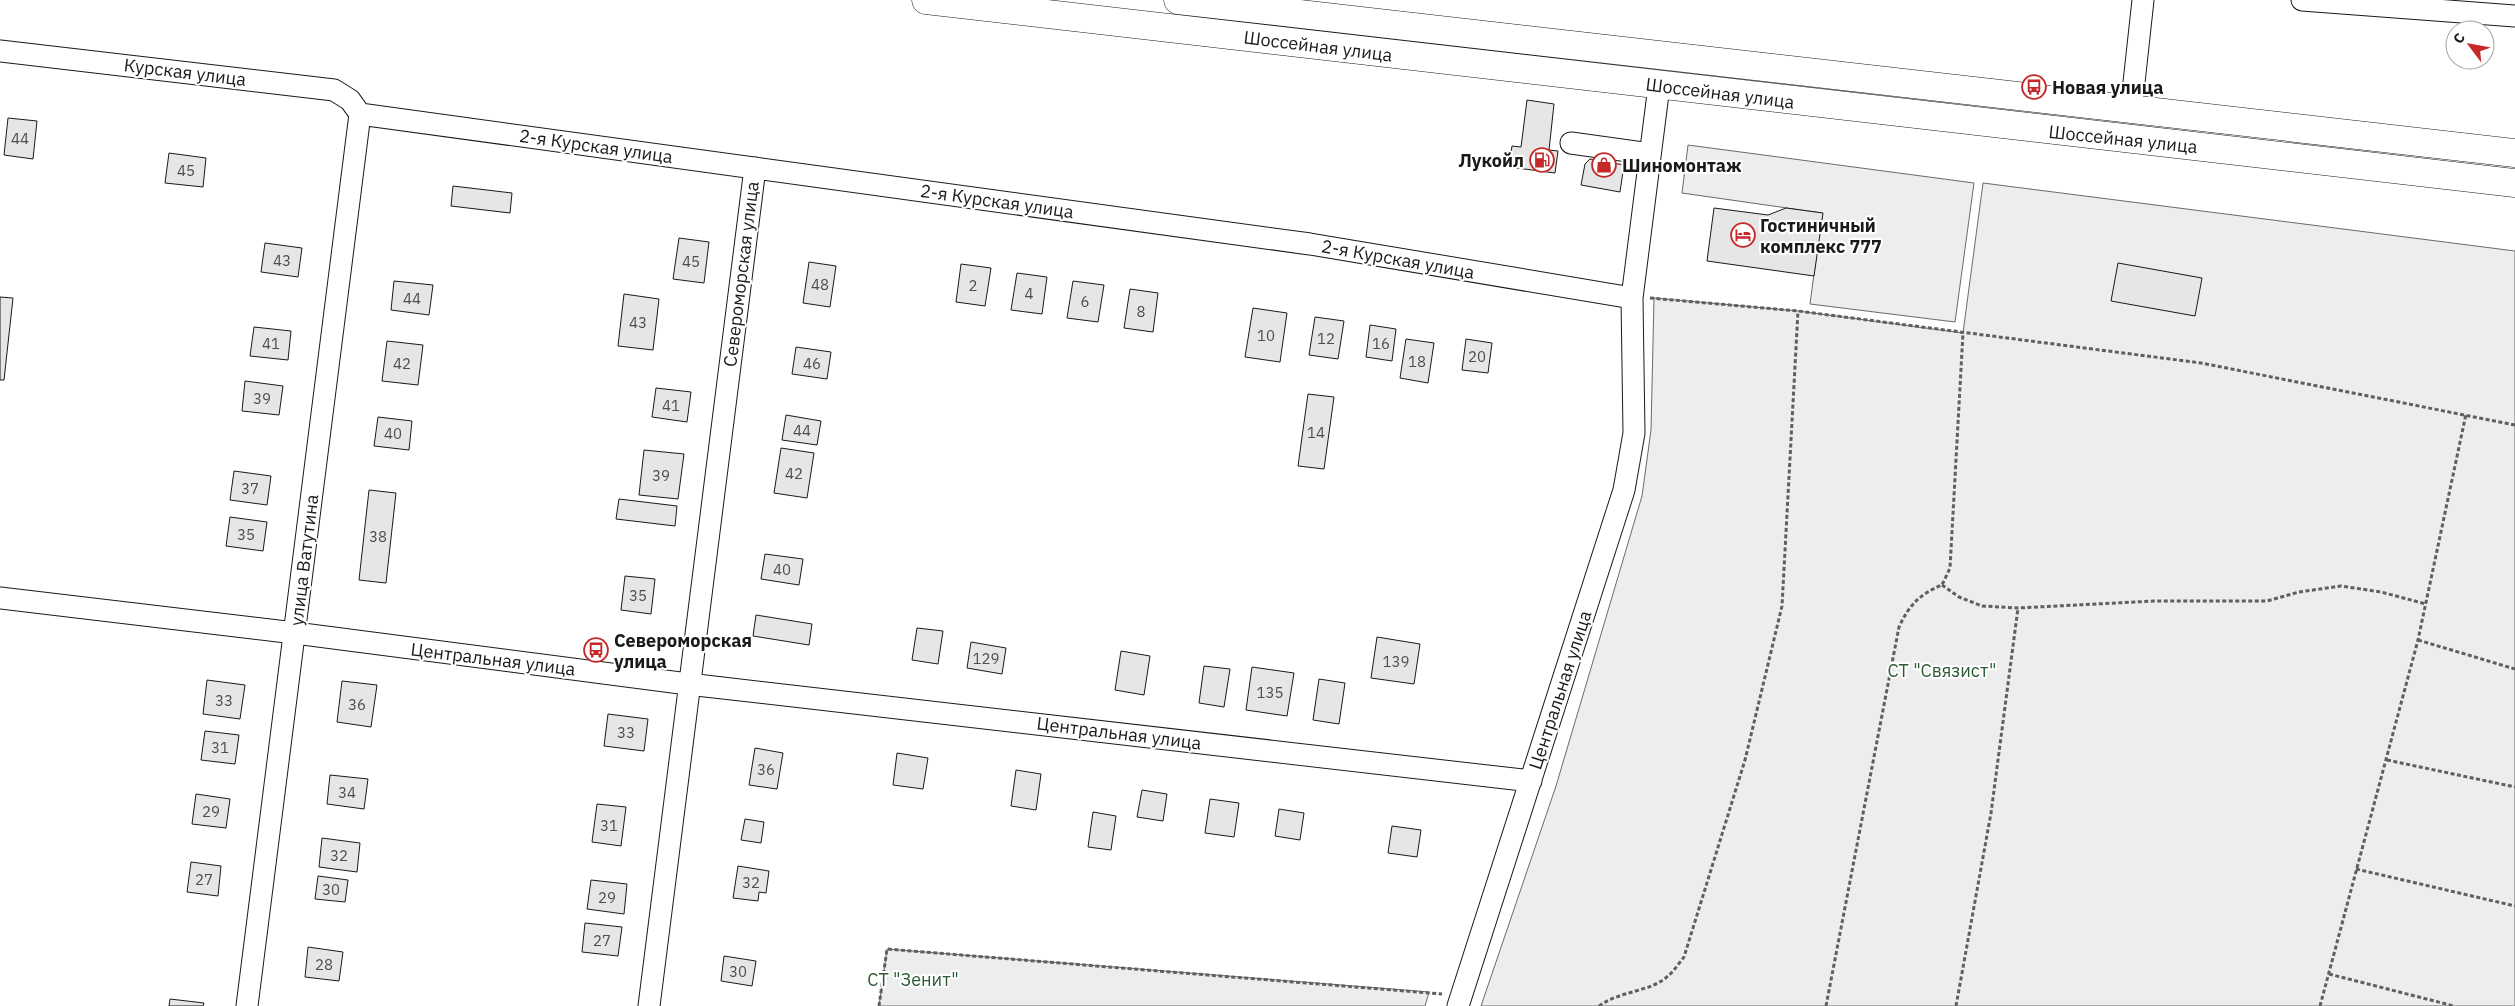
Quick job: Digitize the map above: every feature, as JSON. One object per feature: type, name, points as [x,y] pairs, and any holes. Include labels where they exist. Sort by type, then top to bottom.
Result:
[{"type":"highway","name":"Шоссейная улица","points":[[926,0],[1659,86],[2515,183]]},
{"type":"highway","name":"Шоссейная улица","points":[[1178,0],[2515,153]]},
{"type":"street","points":[[2131,110],[2143,0]]},
{"type":"street","points":[[2302,0],[2515,16]]},
{"type":"street","name":"Курская улица","points":[[0,51],[334,90],[350,100],[360,114]]},
{"type":"street","name":"Центральная улица","points":[[0,598],[294,633],[688,684],[1531,780],[1624,490],[1634,433],[1632,298],[1659,86]]},
{"type":"street","name":"2-я Курская улица","points":[[360,114],[1310,244],[1632,298]]},
{"type":"street","name":"улица Ватутина","points":[[247,1006],[360,114]]},
{"type":"street","points":[[1571,143],[1650,154]]},
{"type":"street","name":"Североморская улица","points":[[649,1006],[688,684],[755,168]]},
{"type":"street","points":[[1460,1002],[1531,780]]},
{"type":"path","points":[[1632,298],[1654,298],[1798,312],[2201,364],[2515,425]]},
{"type":"path","points":[[1599,1006],[1610,997],[1643,988],[1668,977],[1684,957],[1744,760],[1782,606],[1798,312]]},
{"type":"path","points":[[1826,1006],[1899,627],[1907,609],[1924,592],[1942,585],[1950,568],[1963,333]]},
{"type":"path","points":[[2320,1006],[2418,640],[2466,414]]},
{"type":"path","points":[[1942,585],[1960,597],[1982,606],[2018,608],[2154,601],[2267,601],[2300,592],[2341,586],[2381,592],[2426,604]]},
{"type":"path","points":[[1956,1006],[1991,813],[2018,608]]},
{"type":"path","points":[[2418,640],[2515,669]]},
{"type":"path","points":[[2387,760],[2515,788]]},
{"type":"path","points":[[2356,869],[2515,906]]},
{"type":"path","points":[[879,1006],[887,949],[1429,992],[1460,1002]]},
{"type":"path","points":[[2329,974],[2454,1006]]},
{"type":"shaded area","points":[[1688,145],[1974,183],[1955,322],[1810,304],[1822,213],[1682,193]]},
{"type":"shaded area","name":"СТ \"Связист\"","points":[[1983,183],[2515,251],[2515,1006],[1481,1006],[1556,786],[1642,496],[1651,430],[1654,298],[1798,311],[1963,333]]},
{"type":"shaded area","name":"СТ \"Зенит\"","points":[[887,949],[1429,992],[1425,1006],[879,1006]]},
{"type":"building","points":[[1527,100],[1554,104],[1549,150],[1558,151],[1555,173],[1509,167],[1512,146],[1521,147]]},
{"type":"building","points":[[8,118],[37,121],[33,159],[4,155]]},
{"type":"building","points":[[169,153],[206,158],[203,187],[165,183]]},
{"type":"building","points":[[1590,159],[1624,165],[1620,192],[1581,185],[1585,164]]},
{"type":"building","points":[[453,186],[512,193],[510,213],[451,206]]},
{"type":"building","points":[[1714,208],[1768,215],[1786,208],[1823,213],[1814,276],[1707,261]]},
{"type":"building","points":[[679,238],[709,242],[704,283],[673,279]]},
{"type":"building","points":[[265,243],[302,248],[298,277],[261,272]]},
{"type":"building","points":[[809,262],[836,266],[830,307],[803,303]]},
{"type":"building","points":[[2118,263],[2202,278],[2195,316],[2111,301]]},
{"type":"building","points":[[961,264],[991,268],[985,306],[956,302]]},
{"type":"building","points":[[1017,273],[1047,277],[1042,314],[1011,310]]},
{"type":"building","points":[[394,281],[433,285],[429,315],[391,310]]},
{"type":"building","points":[[1073,281],[1104,285],[1098,322],[1067,318]]},
{"type":"building","points":[[1130,289],[1158,293],[1153,332],[1124,328]]},
{"type":"building","points":[[624,294],[659,299],[653,350],[618,346]]},
{"type":"building","points":[[0,297],[13,298],[4,380],[0,380]]},
{"type":"building","points":[[1253,308],[1287,313],[1280,362],[1245,357]]},
{"type":"building","points":[[1315,317],[1344,321],[1338,359],[1309,355]]},
{"type":"building","points":[[1370,325],[1396,329],[1392,361],[1366,357]]},
{"type":"building","points":[[254,327],[291,331],[288,360],[250,356]]},
{"type":"building","points":[[1406,339],[1434,343],[1428,383],[1400,378]]},
{"type":"building","points":[[1466,339],[1492,343],[1488,373],[1462,370]]},
{"type":"building","points":[[387,341],[423,345],[418,385],[382,381]]},
{"type":"building","points":[[796,347],[831,352],[827,379],[792,374]]},
{"type":"building","points":[[245,381],[283,386],[279,415],[242,411]]},
{"type":"building","points":[[656,388],[691,392],[687,422],[652,417]]},
{"type":"building","points":[[1308,394],[1334,397],[1324,469],[1298,466]]},
{"type":"building","points":[[786,415],[821,421],[817,445],[782,440]]},
{"type":"building","points":[[378,417],[412,421],[409,450],[374,446]]},
{"type":"building","points":[[781,448],[814,453],[807,498],[774,493]]},
{"type":"building","points":[[644,450],[684,454],[678,499],[639,495]]},
{"type":"building","points":[[234,471],[271,476],[267,505],[230,500]]},
{"type":"building","points":[[369,490],[396,493],[386,583],[359,580]]},
{"type":"building","points":[[619,499],[677,506],[675,526],[616,519]]},
{"type":"building","points":[[230,517],[267,522],[263,551],[226,546]]},
{"type":"building","points":[[765,554],[803,559],[799,585],[761,579]]},
{"type":"building","points":[[625,576],[655,579],[651,614],[621,610]]},
{"type":"building","points":[[756,615],[812,624],[809,645],[753,636]]},
{"type":"building","points":[[917,628],[943,631],[938,664],[912,660]]},
{"type":"building","points":[[1377,637],[1420,644],[1414,684],[1371,678]]},
{"type":"building","points":[[971,642],[1006,648],[1002,674],[967,668]]},
{"type":"building","points":[[1121,651],[1150,656],[1144,695],[1115,690]]},
{"type":"building","points":[[1204,666],[1230,669],[1224,707],[1199,703]]},
{"type":"building","points":[[1252,667],[1294,673],[1287,716],[1246,710]]},
{"type":"building","points":[[1319,679],[1345,683],[1339,724],[1313,720]]},
{"type":"building","points":[[207,680],[245,685],[240,719],[203,714]]},
{"type":"building","points":[[342,681],[377,685],[371,727],[337,722]]},
{"type":"building","points":[[608,714],[648,719],[644,751],[604,746]]},
{"type":"building","points":[[205,731],[239,735],[235,764],[201,760]]},
{"type":"building","points":[[755,748],[783,753],[777,789],[749,785]]},
{"type":"building","points":[[897,753],[928,758],[923,789],[893,785]]},
{"type":"building","points":[[1016,770],[1041,774],[1036,810],[1011,806]]},
{"type":"building","points":[[330,775],[368,779],[364,809],[327,804]]},
{"type":"building","points":[[1142,790],[1167,794],[1163,821],[1137,817]]},
{"type":"building","points":[[196,794],[230,799],[226,828],[192,824]]},
{"type":"building","points":[[1210,799],[1239,803],[1234,837],[1205,833]]},
{"type":"building","points":[[597,804],[626,807],[621,846],[592,842]]},
{"type":"building","points":[[1279,809],[1304,813],[1300,840],[1275,836]]},
{"type":"building","points":[[1093,812],[1116,816],[1111,850],[1088,847]]},
{"type":"building","points":[[745,819],[764,822],[761,843],[741,840]]},
{"type":"building","points":[[1392,826],[1421,830],[1417,857],[1388,853]]},
{"type":"building","points":[[322,838],[360,843],[357,872],[319,867]]},
{"type":"building","points":[[191,862],[221,866],[218,896],[187,892]]},
{"type":"building","points":[[738,866],[769,871],[766,893],[759,892],[758,901],[733,898]]},
{"type":"building","points":[[318,876],[348,880],[345,902],[315,899]]},
{"type":"building","points":[[591,880],[627,884],[624,914],[587,909]]},
{"type":"building","points":[[585,923],[622,927],[618,956],[582,952]]},
{"type":"building","points":[[308,947],[343,952],[339,981],[305,977]]},
{"type":"building","points":[[724,956],[756,961],[752,986],[721,981]]},
{"type":"building","points":[[170,999],[204,1003],[203,1006],[169,1006]]},
{"type":"place","name":"Новая улица","points":[[2034,87]]},
{"type":"place","name":"Лукойл","points":[[1542,160]]},
{"type":"place","name":"Шиномонтаж","points":[[1604,165]]},
{"type":"place","name":"Гостиничный комплекс 777","points":[[1743,235]]},
{"type":"place","name":"Североморская улица","points":[[596,650]]}]
